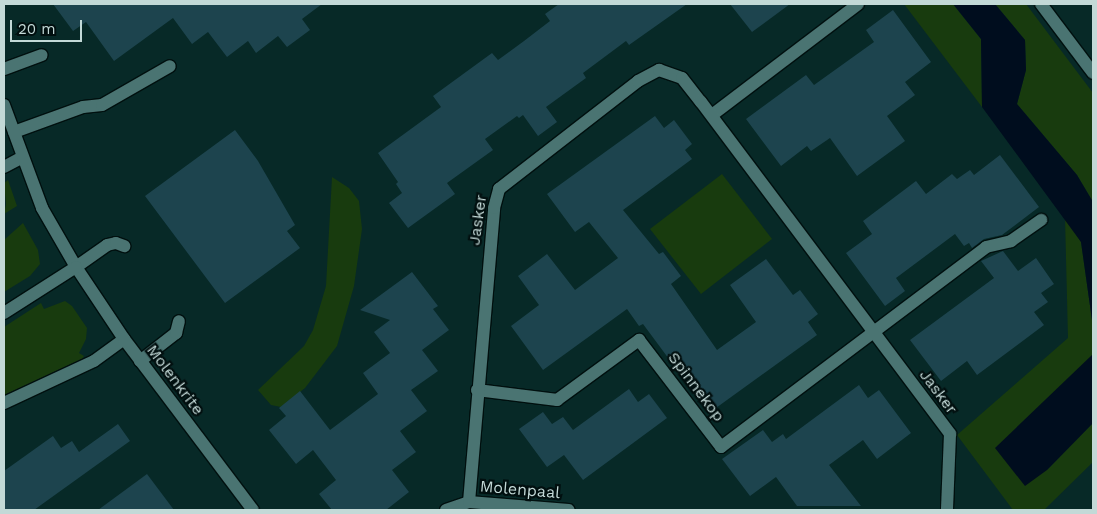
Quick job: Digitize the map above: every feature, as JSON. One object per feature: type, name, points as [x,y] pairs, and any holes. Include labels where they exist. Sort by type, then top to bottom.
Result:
[{"type":"street","points":[[712,116],[858,4]]},
{"type":"street","points":[[1041,4],[1093,73]]},
{"type":"street","points":[[4,69],[42,55]]},
{"type":"street","points":[[14,132],[83,107],[102,105],[170,66]]},
{"type":"street","name":"Jasker","points":[[469,502],[477,390],[494,208],[499,189],[638,81],[659,70],[682,78],[950,434],[946,510]]},
{"type":"street","name":"Molenkrite","points":[[4,104],[47,220],[124,339],[253,510]]},
{"type":"street","points":[[4,168],[24,157]]},
{"type":"street","points":[[872,332],[986,247],[1011,241],[1041,220]]},
{"type":"street","points":[[4,313],[107,245],[116,243],[124,246]]},
{"type":"street","points":[[140,361],[176,333],[179,320]]},
{"type":"street","name":"Spinnekop","points":[[477,390],[557,400],[640,340],[721,447],[872,332]]},
{"type":"street","points":[[4,403],[94,362],[124,339]]},
{"type":"street","points":[[446,510],[469,502]]},
{"type":"street","name":"Molenpaal","points":[[469,502],[569,510]]},
{"type":"green space","points":[[904,4],[953,4],[981,39],[982,107]]},
{"type":"green space","points":[[995,4],[1026,4],[1093,93],[1093,202],[1077,175],[1017,104],[1026,70],[1025,40]]},
{"type":"green space","points":[[722,174],[772,239],[701,294],[650,229]]},
{"type":"green space","points":[[332,177],[349,188],[359,201],[362,229],[354,286],[337,346],[305,388],[281,407],[271,405],[258,390],[304,346],[313,330],[326,286]]},
{"type":"green space","points":[[8,180],[17,206],[4,214],[6,204],[4,183]]},
{"type":"green space","points":[[1065,217],[1081,242],[1093,327],[1093,354],[1047,470],[1093,423],[1093,462],[1044,510],[1013,510],[957,435],[1068,338]]},
{"type":"green space","points":[[23,223],[38,250],[40,264],[30,276],[4,292],[4,240]]},
{"type":"green space","points":[[65,301],[72,306],[87,328],[86,339],[79,353],[84,356],[82,359],[4,396],[4,327],[41,303],[44,309]]},
{"type":"water","points":[[953,4],[995,4],[1025,40],[1026,70],[1017,104],[1077,175],[1093,202],[1093,327],[1081,242],[982,107],[981,39]]},
{"type":"water","points":[[1093,354],[1093,423],[1047,470],[1025,486],[995,448]]},
{"type":"building","points":[[53,4],[322,4],[302,19],[310,30],[287,47],[278,36],[256,53],[248,41],[227,57],[208,32],[192,44],[173,18],[114,61],[86,22],[73,31]]},
{"type":"building","points":[[559,4],[687,4],[629,45],[626,41],[583,73],[586,78],[546,107],[557,122],[538,136],[523,115],[519,118],[517,116],[485,139],[493,150],[447,183],[455,194],[408,228],[389,203],[402,193],[396,184],[398,182],[378,153],[441,107],[433,96],[492,53],[498,60],[550,21],[545,14]]},
{"type":"building","points":[[730,4],[790,4],[752,32]]},
{"type":"building","points":[[893,10],[931,62],[905,82],[915,95],[887,116],[905,141],[857,176],[830,138],[811,151],[807,146],[781,166],[746,119],[806,75],[814,85],[874,42],[866,30]]},
{"type":"building","points":[[655,116],[664,128],[674,120],[692,144],[685,150],[692,159],[623,210],[659,254],[663,252],[681,276],[671,284],[717,350],[756,322],[730,285],[766,259],[793,295],[800,290],[818,314],[808,322],[817,335],[709,413],[643,324],[639,326],[627,309],[543,370],[511,326],[539,305],[518,276],[547,254],[575,290],[618,258],[589,222],[575,232],[547,194]]},
{"type":"building","points":[[235,130],[258,161],[295,225],[287,231],[300,248],[225,303],[145,196]]},
{"type":"building","points":[[1000,155],[1039,207],[1002,235],[984,239],[972,248],[969,243],[964,246],[955,234],[896,278],[905,291],[885,306],[846,253],[872,234],[863,221],[916,181],[926,194],[952,174],[957,179],[970,170],[974,175]]},
{"type":"building","points":[[1003,251],[1018,271],[1036,258],[1054,284],[1041,293],[1048,302],[1034,312],[1044,325],[977,375],[967,361],[941,381],[910,340],[994,278],[981,261]]},
{"type":"building","points":[[412,272],[438,306],[433,309],[449,330],[422,350],[438,371],[411,390],[427,411],[400,431],[416,452],[392,470],[409,492],[386,510],[332,510],[319,494],[336,480],[313,450],[296,464],[269,430],[286,416],[279,408],[300,391],[330,430],[378,394],[363,373],[390,353],[374,332],[390,320],[360,310]]},
{"type":"building","points":[[859,385],[868,398],[879,390],[911,433],[877,459],[863,440],[829,465],[861,506],[797,506],[776,477],[750,496],[722,459],[763,430],[772,442],[783,434],[786,439]]},
{"type":"building","points":[[629,389],[638,402],[649,394],[667,418],[583,480],[564,455],[547,467],[519,429],[543,412],[552,424],[563,417],[573,430]]},
{"type":"building","points":[[118,424],[130,441],[34,510],[4,510],[4,471],[53,436],[61,448],[72,441],[79,452]]},
{"type":"building","points":[[147,474],[174,510],[98,510]]}]
